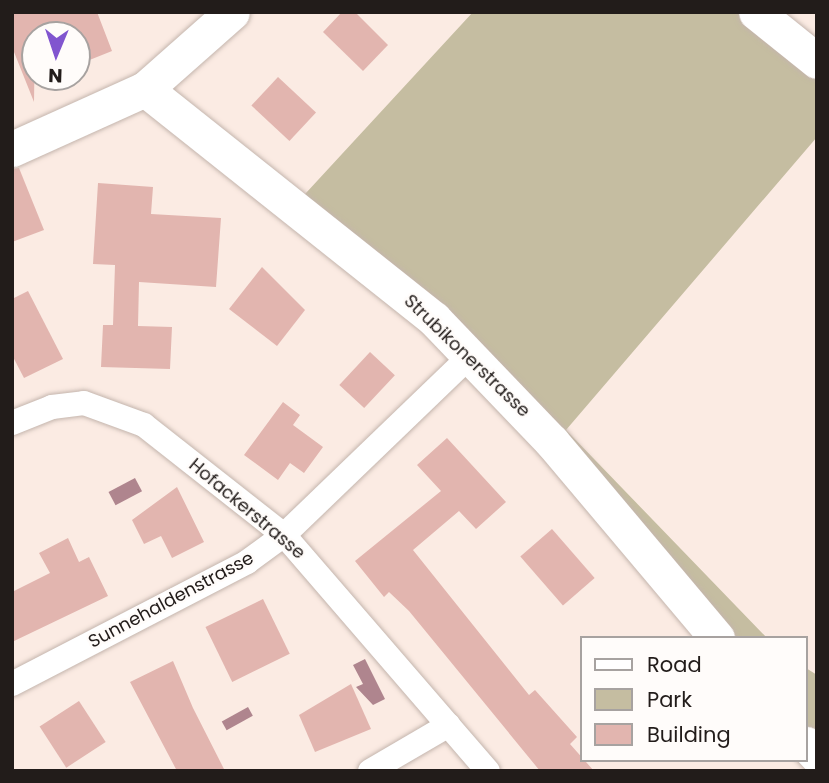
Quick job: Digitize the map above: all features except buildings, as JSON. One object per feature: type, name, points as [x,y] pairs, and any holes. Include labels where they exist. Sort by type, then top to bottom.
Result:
[{"type":"street","points":[[12,149],[145,89],[232,12]]},
{"type":"street","points":[[757,12],[817,61]]},
{"type":"street","name":"Strubikonerstrasse","points":[[145,89],[383,277],[471,355],[715,636]]},
{"type":"street","name":"Sunnehaldenstrasse","points":[[12,684],[247,562],[284,535],[471,355]]},
{"type":"street","name":"Hofackerstrasse","points":[[12,422],[52,407],[115,410],[144,425],[284,535],[488,771]]},
{"type":"street","points":[[370,771],[449,725]]},
{"type":"green space","points":[[473,12],[756,12],[817,61],[817,137],[566,430],[765,636],[715,636],[552,442],[294,206]]},
{"type":"green space","points":[[808,669],[817,675],[817,756],[808,746]]},
{"type":"shaded area","points":[[135,478],[142,491],[116,505],[109,492]]},
{"type":"shaded area","points":[[365,659],[385,699],[373,705],[356,687],[363,684],[353,665]]},
{"type":"shaded area","points":[[248,707],[253,716],[227,730],[222,722]]}]
